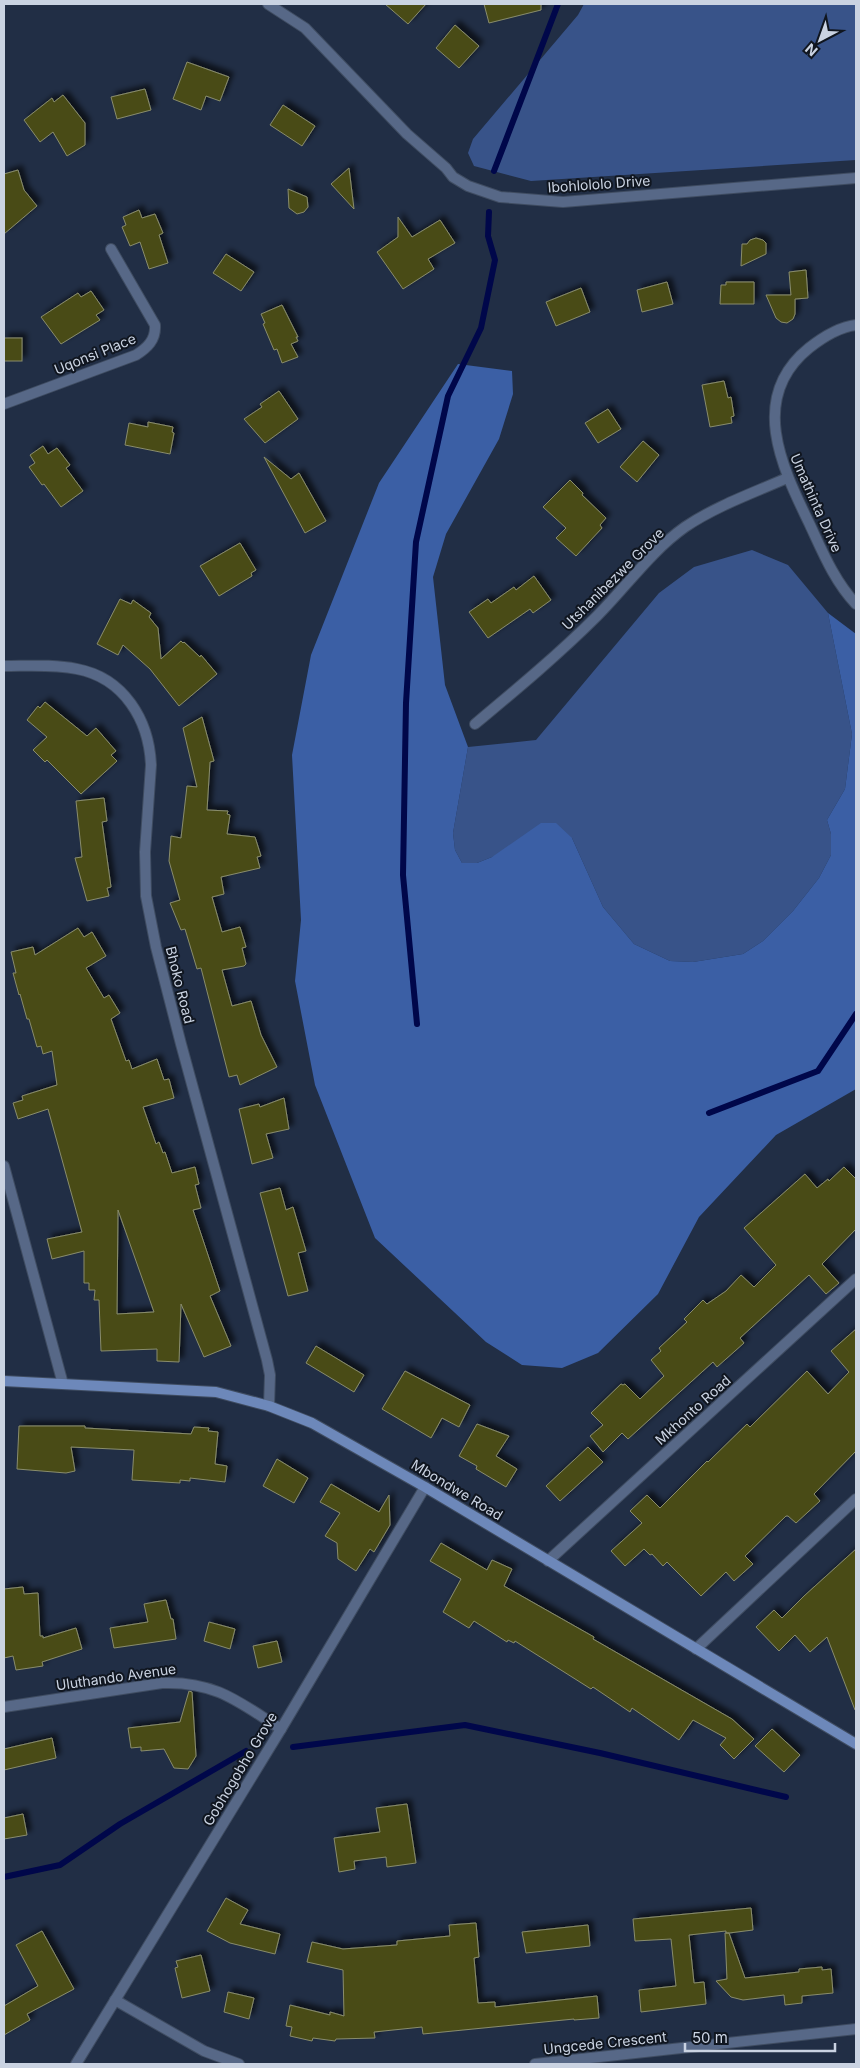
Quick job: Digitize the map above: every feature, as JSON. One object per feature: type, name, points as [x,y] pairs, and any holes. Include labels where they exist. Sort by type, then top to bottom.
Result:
[{"type":"street","name":"Ibohlololo Drive","points":[[268,4],[305,28],[407,134],[446,168],[453,177],[468,186],[500,197],[563,202],[856,178]]},
{"type":"street","name":"Uqonsi Place","points":[[4,404],[136,355],[150,344],[156,331],[155,325],[110,249]]},
{"type":"street","name":"Umathinta Drive","points":[[856,325],[841,329],[814,344],[804,352],[786,374],[776,404],[774,420],[778,450],[787,478],[827,561],[841,585],[856,604]]},
{"type":"street","name":"Utshanibezwe Grove","points":[[475,724],[598,616],[669,540],[706,515],[787,478]]},
{"type":"street","name":"Bhoko Road","points":[[4,666],[55,666],[79,669],[105,679],[120,692],[143,722],[151,765],[145,852],[146,896],[156,947],[267,1360],[270,1375],[270,1406]]},
{"type":"street","points":[[4,1166],[64,1384]]},
{"type":"street","name":"Mkhonto Road","points":[[548,1560],[856,1279]]},
{"type":"street","name":"Mbondwe Road","points":[[4,1381],[216,1392],[270,1406],[335,1434],[856,1744]]},
{"type":"street","name":"Gobhogobho Grove","points":[[76,2064],[281,1728],[425,1487]]},
{"type":"street","points":[[696,1649],[856,1499]]},
{"type":"street","name":"Uluthando Avenue","points":[[4,1707],[162,1683],[182,1682],[197,1684],[224,1694],[281,1728]]},
{"type":"street","points":[[115,2000],[204,2051],[239,2064]]},
{"type":"street","name":"Ungcede Crescent","points":[[536,2064],[856,2029]]},
{"type":"shaded area","points":[[584,4],[856,4],[856,160],[531,181],[474,166],[468,153],[473,139],[578,15]]},
{"type":"shaded area","points":[[458,364],[512,371],[513,394],[499,439],[446,534],[433,577],[445,685],[468,747],[453,833],[455,850],[462,863],[477,863],[492,857],[541,823],[556,823],[572,838],[603,907],[634,944],[670,961],[693,962],[743,954],[763,941],[793,911],[819,878],[831,855],[831,834],[827,820],[845,789],[852,734],[828,613],[856,634],[856,1089],[776,1135],[699,1217],[658,1294],[598,1353],[562,1368],[522,1365],[486,1342],[375,1238],[315,1085],[295,981],[301,920],[292,755],[311,655],[379,483]]},
{"type":"shaded area","points":[[752,550],[788,565],[828,613],[852,734],[845,789],[827,820],[831,834],[831,855],[819,878],[793,911],[763,941],[743,954],[693,962],[670,961],[634,944],[603,907],[572,838],[492,857],[477,863],[462,863],[455,850],[453,833],[468,747],[536,740],[659,593],[694,567]]},
{"type":"building","points":[[385,4],[426,4],[408,24]]},
{"type":"building","points":[[484,4],[541,4],[541,10],[489,23]]},
{"type":"building","points":[[455,25],[479,46],[459,68],[436,48]]},
{"type":"building","points":[[187,62],[229,77],[220,101],[206,96],[201,110],[173,99]]},
{"type":"building","points":[[145,89],[151,110],[117,119],[111,97]]},
{"type":"building","points":[[63,95],[85,123],[85,145],[67,156],[53,132],[40,142],[24,120],[52,98],[54,102]]},
{"type":"building","points":[[283,105],[315,126],[302,146],[270,125]]},
{"type":"building","points":[[349,168],[354,209],[331,184]]},
{"type":"building","points":[[18,170],[24,190],[37,206],[4,234],[4,174]]},
{"type":"building","points":[[288,189],[307,197],[308,207],[304,212],[297,214],[289,208]]},
{"type":"building","points":[[139,210],[142,218],[155,214],[163,233],[159,235],[168,263],[149,269],[140,242],[130,246],[122,227],[126,225],[123,217]]},
{"type":"building","points":[[398,217],[412,237],[440,220],[455,243],[428,259],[434,269],[403,289],[377,252],[398,237]]},
{"type":"building","points":[[756,238],[766,243],[766,254],[741,266],[742,244],[747,244],[750,240]]},
{"type":"building","points":[[226,254],[254,272],[241,291],[213,273]]},
{"type":"building","points":[[806,270],[808,298],[795,299],[793,319],[787,323],[781,322],[776,318],[766,295],[791,295],[789,272]]},
{"type":"building","points":[[667,282],[673,304],[642,312],[637,290]]},
{"type":"building","points":[[726,282],[754,282],[754,304],[720,304],[721,285],[726,285]]},
{"type":"building","points":[[581,288],[590,312],[556,326],[546,302]]},
{"type":"building","points":[[91,291],[104,310],[96,315],[100,320],[61,344],[41,317],[78,293],[81,297]]},
{"type":"building","points":[[282,305],[298,337],[296,337],[298,341],[291,344],[298,357],[282,363],[277,349],[274,350],[263,324],[265,323],[261,314]]},
{"type":"building","points":[[4,338],[22,338],[22,361],[4,361]]},
{"type":"building","points":[[724,381],[728,398],[731,397],[734,416],[731,417],[732,423],[710,427],[702,385]]},
{"type":"building","points":[[279,391],[298,419],[265,443],[244,419],[262,407],[260,404]]},
{"type":"building","points":[[608,409],[621,429],[598,443],[585,423]]},
{"type":"building","points":[[148,422],[173,427],[172,432],[174,433],[170,454],[125,445],[129,423],[148,427]]},
{"type":"building","points":[[643,441],[659,455],[637,482],[620,467]]},
{"type":"building","points":[[43,446],[48,454],[57,448],[70,465],[66,468],[83,491],[61,507],[29,467],[35,463],[30,455]]},
{"type":"building","points":[[264,457],[291,479],[299,473],[326,521],[305,533]]},
{"type":"building","points":[[570,480],[583,493],[582,495],[606,518],[600,525],[602,528],[576,556],[556,538],[566,528],[543,507]]},
{"type":"building","points":[[240,543],[256,570],[251,573],[252,576],[219,596],[200,566]]},
{"type":"building","points":[[534,576],[551,600],[533,613],[530,609],[488,638],[469,612],[488,599],[491,603],[514,587],[516,590]]},
{"type":"building","points":[[120,599],[131,604],[133,600],[151,613],[149,617],[158,628],[161,659],[181,641],[200,657],[201,655],[217,674],[179,706],[150,669],[123,645],[118,655],[97,644]]},
{"type":"building","points":[[45,702],[87,736],[96,728],[116,751],[111,755],[117,761],[81,794],[47,760],[45,762],[33,750],[47,737],[27,720],[38,706],[40,708]]},
{"type":"building","points":[[202,717],[214,761],[210,762],[207,810],[228,811],[227,814],[230,815],[227,834],[255,837],[261,856],[257,857],[260,868],[221,877],[224,894],[212,897],[222,932],[240,927],[246,947],[242,948],[246,964],[244,966],[222,970],[232,1006],[251,1001],[261,1035],[277,1067],[240,1085],[237,1075],[229,1077],[201,968],[197,969],[185,929],[181,930],[170,903],[180,900],[169,861],[171,836],[181,838],[187,786],[197,787],[183,728]]},
{"type":"building","points":[[104,798],[107,821],[102,822],[111,887],[107,888],[109,896],[87,901],[75,858],[82,857],[76,801]]},
{"type":"building","points":[[78,928],[84,937],[92,932],[106,956],[86,968],[104,998],[109,995],[120,1013],[111,1019],[126,1061],[129,1060],[132,1069],[157,1059],[164,1080],[169,1079],[174,1098],[143,1107],[156,1144],[159,1142],[163,1153],[165,1152],[172,1173],[195,1167],[199,1184],[195,1185],[201,1208],[193,1210],[220,1291],[210,1296],[231,1346],[204,1357],[181,1304],[179,1362],[157,1361],[157,1349],[101,1351],[99,1300],[94,1300],[95,1290],[89,1290],[89,1283],[84,1283],[84,1251],[52,1259],[47,1239],[82,1232],[48,1109],[18,1119],[13,1103],[23,1100],[22,1096],[57,1085],[52,1051],[43,1054],[41,1046],[37,1047],[13,973],[16,973],[11,952],[33,947],[35,955]],"holes":[[[118,1210],[154,1312],[117,1314]]]},
{"type":"building","points":[[284,1098],[289,1129],[266,1134],[273,1158],[252,1164],[239,1109],[259,1104],[260,1107]]},
{"type":"building","points":[[844,1167],[856,1179],[856,1229],[822,1264],[839,1283],[826,1294],[809,1275],[740,1338],[744,1343],[717,1367],[713,1362],[628,1439],[622,1433],[603,1452],[590,1436],[603,1425],[591,1413],[621,1384],[625,1384],[640,1399],[664,1376],[651,1360],[661,1351],[659,1348],[687,1322],[684,1319],[703,1300],[707,1304],[726,1291],[741,1275],[754,1287],[776,1265],[744,1228],[805,1174],[817,1188],[828,1179],[829,1181]]},
{"type":"building","points":[[280,1188],[286,1210],[293,1207],[306,1251],[298,1253],[308,1291],[288,1296],[260,1193]]},
{"type":"building","points":[[856,1329],[856,1451],[814,1494],[820,1501],[796,1523],[786,1516],[745,1556],[753,1564],[734,1581],[726,1572],[701,1596],[667,1562],[663,1566],[652,1554],[650,1555],[644,1549],[625,1566],[611,1551],[642,1523],[630,1511],[647,1495],[660,1508],[707,1461],[747,1424],[750,1427],[807,1371],[828,1394],[849,1372],[831,1351]]},
{"type":"building","points":[[316,1346],[364,1375],[354,1392],[306,1363]]},
{"type":"building","points":[[405,1371],[470,1405],[459,1427],[442,1418],[431,1438],[382,1409]]},
{"type":"building","points":[[477,1424],[509,1436],[496,1456],[517,1469],[506,1487],[476,1469],[477,1466],[459,1456]]},
{"type":"building","points":[[19,1426],[85,1426],[85,1428],[191,1434],[194,1427],[209,1428],[208,1431],[218,1432],[215,1464],[227,1466],[225,1482],[190,1478],[190,1481],[180,1480],[180,1483],[132,1480],[134,1450],[71,1447],[75,1471],[66,1473],[17,1469]]},
{"type":"building","points":[[588,1447],[603,1462],[560,1501],[546,1486]]},
{"type":"building","points":[[277,1459],[308,1478],[294,1503],[263,1486]]},
{"type":"building","points":[[331,1484],[379,1512],[389,1495],[390,1525],[374,1552],[370,1549],[356,1571],[338,1559],[337,1543],[325,1536],[340,1513],[320,1502]]},
{"type":"building","points":[[441,1543],[487,1570],[492,1560],[512,1569],[504,1586],[732,1719],[754,1739],[734,1759],[720,1745],[726,1738],[693,1720],[679,1740],[632,1708],[630,1712],[593,1687],[591,1689],[515,1641],[514,1643],[508,1640],[507,1642],[474,1621],[469,1628],[443,1612],[461,1579],[430,1561]]},
{"type":"building","points":[[856,1549],[855,1710],[827,1637],[810,1652],[795,1635],[779,1651],[756,1627],[774,1610],[782,1618]]},
{"type":"building","points":[[23,1587],[24,1594],[38,1593],[40,1636],[43,1636],[43,1638],[76,1628],[82,1649],[42,1662],[43,1666],[16,1670],[13,1656],[4,1658],[4,1589]]},
{"type":"building","points":[[166,1600],[171,1619],[173,1619],[176,1639],[114,1648],[110,1628],[148,1622],[144,1604]]},
{"type":"building","points":[[209,1622],[235,1629],[230,1649],[204,1641]]},
{"type":"building","points":[[277,1641],[282,1662],[258,1668],[253,1646]]},
{"type":"building","points":[[189,1691],[192,1692],[196,1756],[188,1769],[174,1768],[164,1749],[141,1751],[141,1747],[131,1748],[128,1728],[180,1722]]},
{"type":"building","points":[[772,1729],[800,1755],[784,1772],[755,1746]]},
{"type":"building","points":[[52,1738],[56,1758],[4,1770],[4,1749]]},
{"type":"building","points":[[407,1804],[416,1863],[387,1867],[386,1857],[354,1861],[355,1869],[339,1872],[334,1838],[380,1832],[376,1808]]},
{"type":"building","points":[[23,1814],[27,1835],[4,1839],[4,1818]]},
{"type":"building","points":[[226,1898],[248,1910],[240,1924],[280,1934],[275,1954],[230,1943],[207,1931]]},
{"type":"building","points":[[751,1908],[753,1930],[729,1933],[745,1978],[799,1972],[799,1969],[822,1967],[822,1970],[831,1969],[833,1993],[802,1996],[802,2003],[785,2005],[784,1995],[743,2000],[731,1997],[716,1981],[727,1979],[726,1931],[689,1935],[694,1983],[704,1982],[706,2004],[641,2012],[639,1990],[676,1986],[671,1939],[635,1941],[633,1919]]},
{"type":"building","points":[[476,1923],[479,1957],[474,1958],[478,2003],[495,2002],[495,2007],[597,1996],[599,2018],[423,2034],[422,2027],[374,2032],[375,2038],[336,2039],[335,2041],[313,2038],[312,2041],[290,2036],[292,2027],[286,2026],[290,2005],[330,2015],[330,2012],[344,2016],[343,1970],[307,1962],[312,1942],[343,1949],[397,1945],[397,1941],[450,1936],[449,1925]]},
{"type":"building","points":[[588,1925],[590,1946],[526,1953],[522,1932]]},
{"type":"building","points":[[42,1931],[74,1989],[27,2014],[30,2020],[4,2035],[4,2006],[38,1986],[16,1945]]},
{"type":"building","points":[[201,1955],[210,1991],[182,1998],[175,1968],[178,1967],[176,1961]]},
{"type":"building","points":[[228,1992],[254,1998],[249,2019],[224,2012]]},
{"type":"waterway","points":[[494,171],[558,4]]},
{"type":"waterway","points":[[417,1024],[403,875],[406,703],[416,542],[448,396],[481,328],[495,260],[488,236],[489,212]]},
{"type":"waterway","points":[[709,1113],[818,1071],[856,1014]]},
{"type":"waterway","points":[[293,1747],[465,1725],[600,1753],[786,1797]]},
{"type":"waterway","points":[[4,1877],[60,1865],[120,1824],[246,1751]]}]
